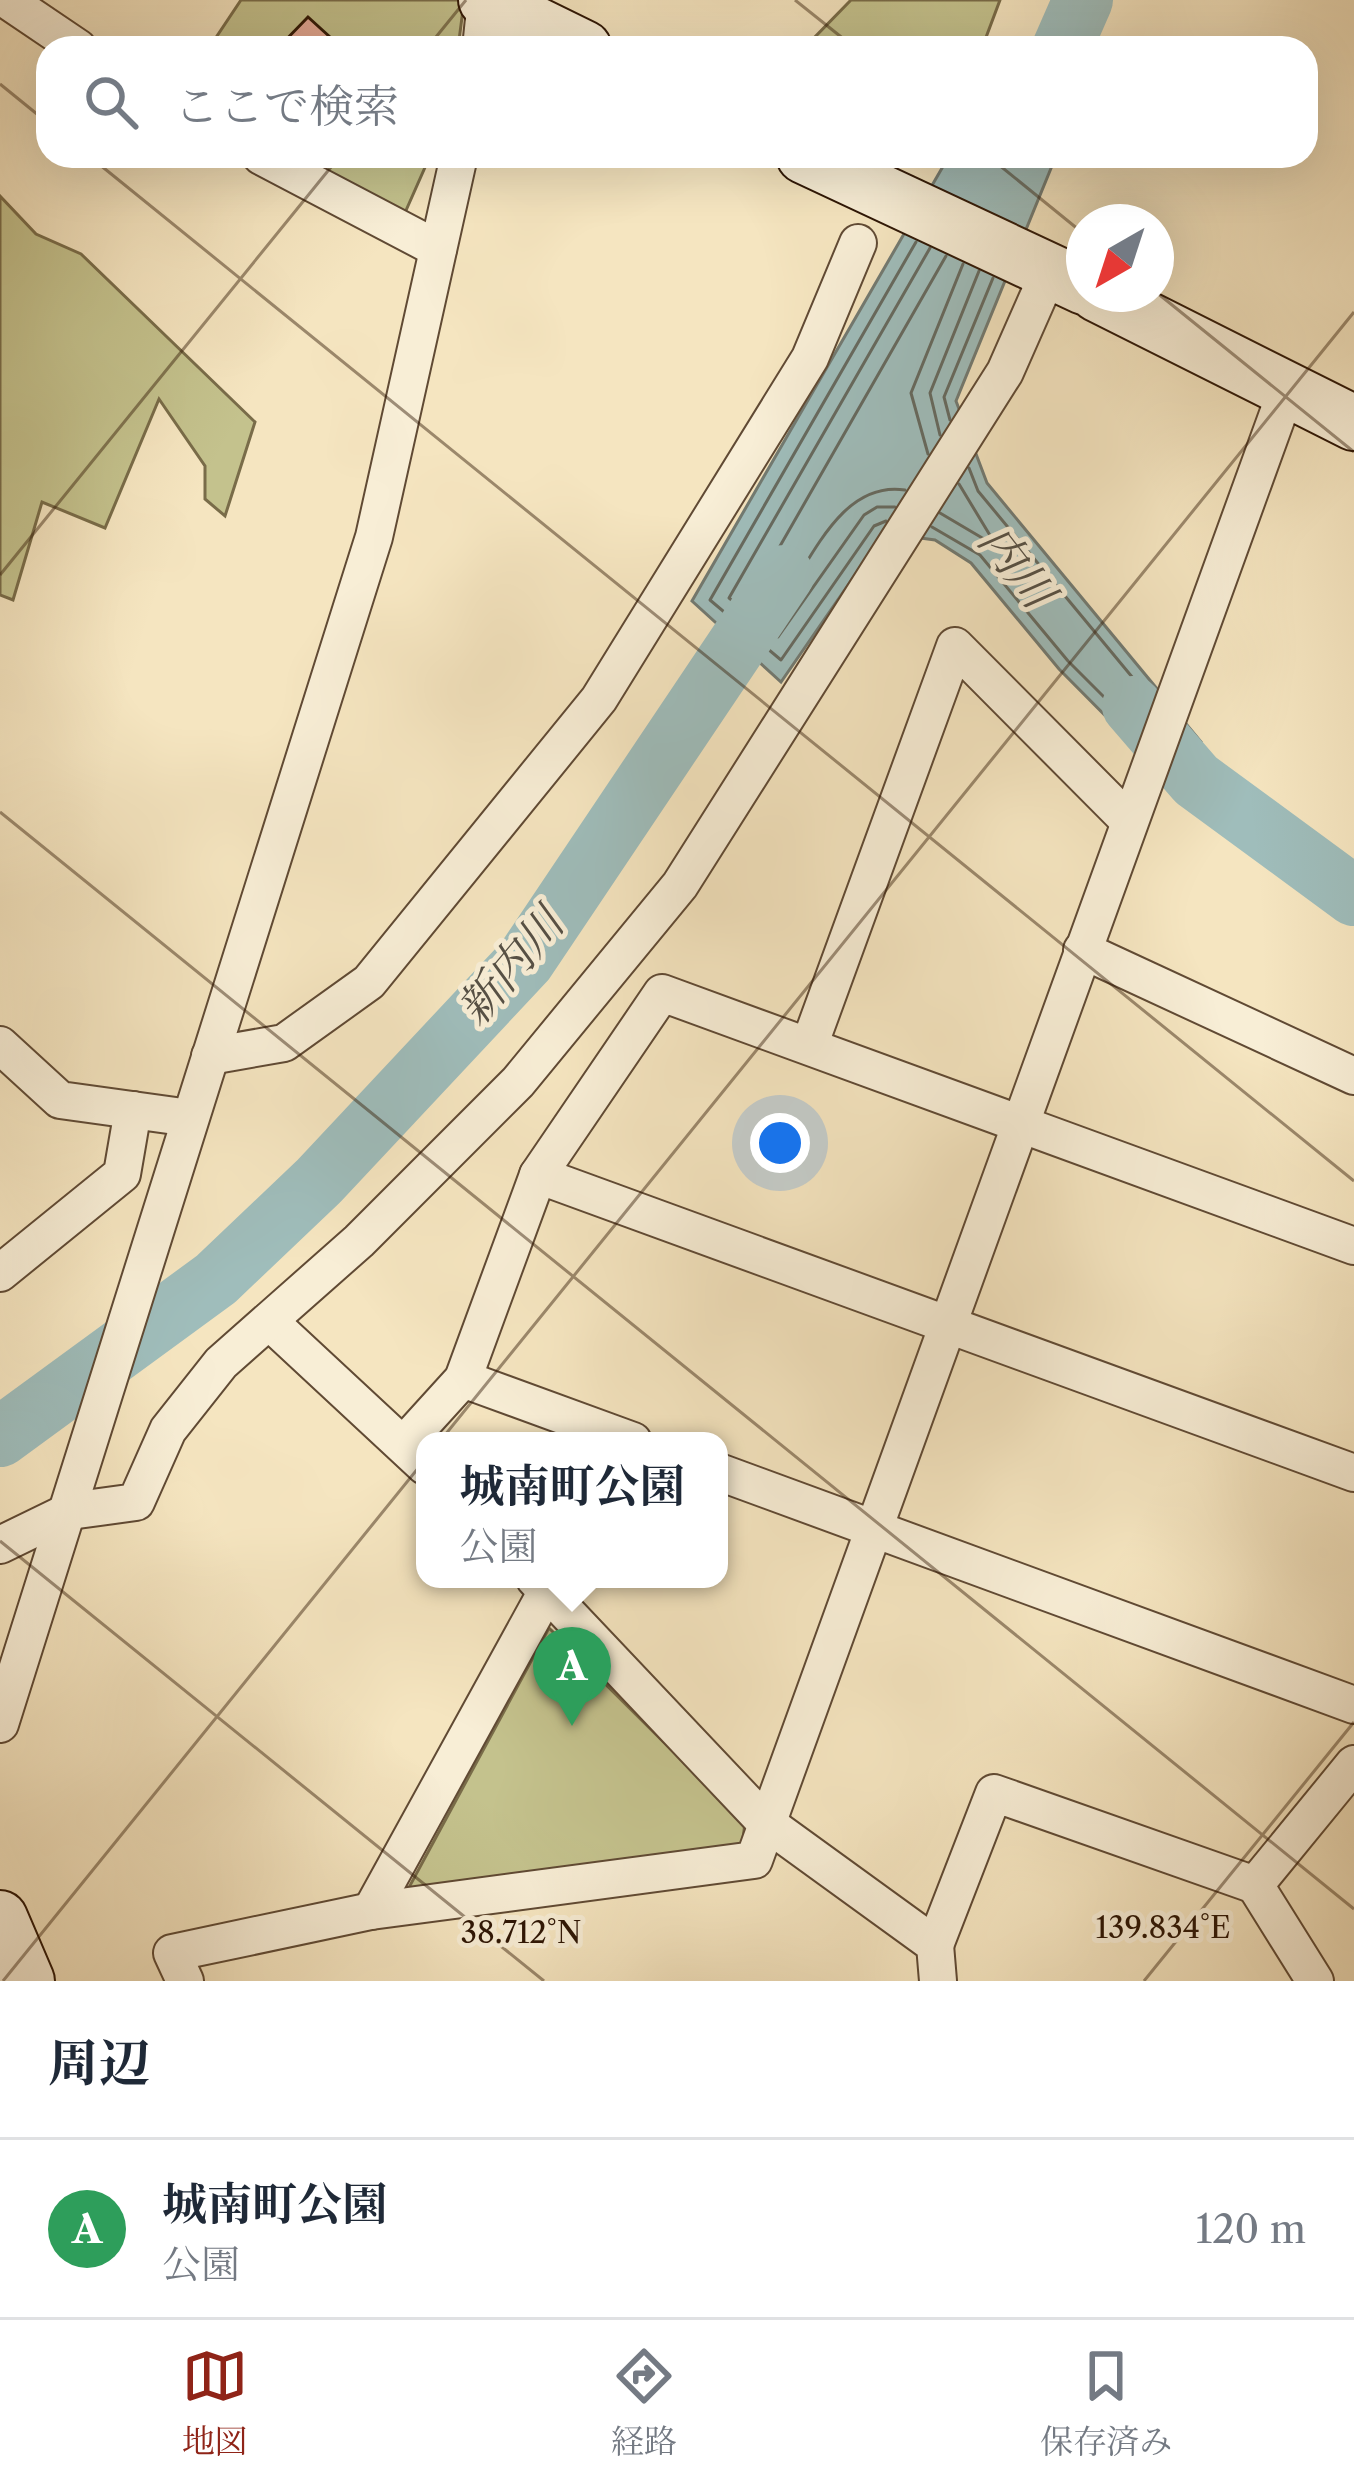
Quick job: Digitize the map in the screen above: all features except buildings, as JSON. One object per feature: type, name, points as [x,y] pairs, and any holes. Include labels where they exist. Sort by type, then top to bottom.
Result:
[{"type":"street","points":[[7,0],[60,36]]},
{"type":"street","points":[[482,36],[486,0],[560,36]]},
{"type":"street","points":[[284,168],[438,249]]},
{"type":"street","points":[[0,1724],[374,537],[456,168]]},
{"type":"street","points":[[829,168],[1066,279]]},
{"type":"street","points":[[210,1056],[284,1043],[369,982],[599,699],[810,358],[858,243]]},
{"type":"street","points":[[0,1545],[70,1511],[136,1502],[168,1430],[221,1363],[359,1241],[518,1082],[680,885],[1005,372],[1066,297]]},
{"type":"street","points":[[1133,312],[1354,423]]},
{"type":"street","points":[[184,1981],[172,1953],[371,1911],[754,1860],[1287,389]]},
{"type":"street","points":[[809,1046],[955,646],[1129,821]]},
{"type":"street","points":[[1082,950],[1354,1076]]},
{"type":"street","points":[[429,1432],[463,1379],[538,1175],[662,993],[1354,1246]]},
{"type":"street","points":[[0,1045],[60,1100],[190,1118]]},
{"type":"street","points":[[0,1273],[122,1174],[133,1111]]},
{"type":"street","points":[[538,1175],[1354,1473]]},
{"type":"street","points":[[269,1321],[414,1455]]},
{"type":"street","points":[[463,1379],[608,1432]]},
{"type":"street","points":[[728,1475],[1354,1705]]},
{"type":"street","points":[[371,1911],[539,1588]]},
{"type":"street","points":[[544,1588],[764,1822],[937,1963],[994,1793],[1255,1886],[1316,1981]]},
{"type":"street","points":[[1255,1886],[1354,1764]]},
{"type":"street","points":[[0,1918],[27,1981]]},
{"type":"shaded area","points":[[241,0],[464,2],[460,36],[217,36]]},
{"type":"shaded area","points":[[851,0],[1000,0],[986,36],[816,36]]},
{"type":"shaded area","points":[[296,168],[425,168],[400,224]]},
{"type":"shaded area","points":[[0,196],[36,234],[81,254],[255,422],[225,516],[205,499],[205,466],[159,399],[105,528],[42,502],[13,600],[0,595]]},
{"type":"shaded area","points":[[549,1628],[745,1823],[742,1846],[407,1891]]},
{"type":"water","points":[[942,168],[1051,168],[956,401],[987,483],[1201,742],[1175,786],[1059,669],[971,563],[935,540],[884,533],[781,682],[692,601]]},
{"type":"waterway","name":"内川","points":[[1067,36],[1083,0]]},
{"type":"waterway","name":"新内川","points":[[0,1437],[216,1279],[319,1181],[525,961],[784,575]]},
{"type":"waterway","name":"内川","points":[[1132,706],[1196,780],[1354,896]]},
{"type":"place","name":"城南町公園","points":[[572,1726]]}]
